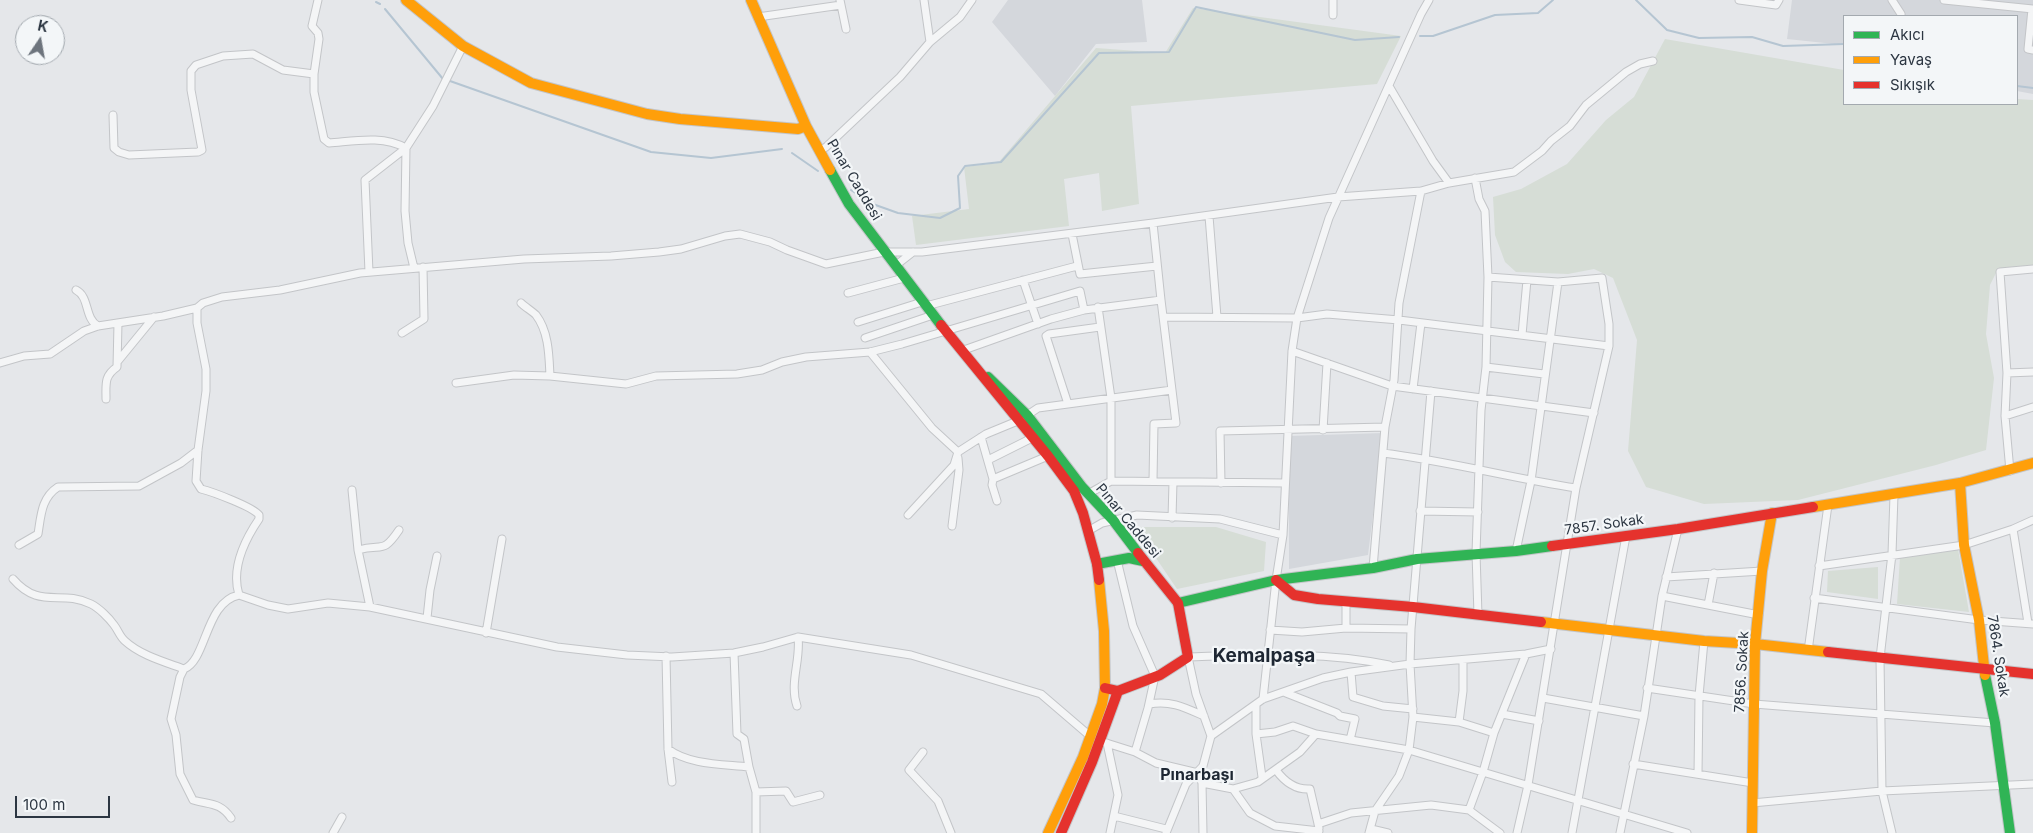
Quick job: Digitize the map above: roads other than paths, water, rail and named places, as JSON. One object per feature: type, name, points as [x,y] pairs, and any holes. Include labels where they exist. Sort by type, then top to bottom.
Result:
[{"type":"street","points":[[318,0],[312,26],[318,33],[314,92],[324,139],[329,143],[370,140],[394,142],[406,148]]},
{"type":"street","points":[[406,0],[463,46],[531,83],[647,114],[750,126],[798,129],[806,126]]},
{"type":"street","name":"Pınar Caddesi","points":[[751,0],[806,126],[849,204],[924,304],[993,390],[1023,417],[1082,491]]},
{"type":"street","points":[[924,0],[930,42]]},
{"type":"street","points":[[819,151],[826,147],[900,77],[930,42],[960,16],[972,0]]},
{"type":"street","points":[[1333,0],[1333,15]]},
{"type":"street","points":[[1263,700],[1267,654],[1283,535],[1292,351],[1297,318],[1329,218],[1429,0]]},
{"type":"street","points":[[1743,0],[1776,5],[1779,0]]},
{"type":"street","points":[[1892,0],[1901,14]]},
{"type":"street","points":[[1944,0],[2032,9],[2028,50],[2033,50]]},
{"type":"street","points":[[758,17],[840,2],[846,29]]},
{"type":"street","points":[[369,272],[365,180],[406,148],[433,106],[463,46]]},
{"type":"street","points":[[113,115],[114,148],[119,152],[129,155],[198,152],[202,150],[190,90],[191,71],[196,65],[223,56],[253,54],[283,70],[314,74]]},
{"type":"street","points":[[0,363],[30,355],[50,354],[84,331],[98,326],[196,308],[203,303],[222,298],[280,290],[369,272],[524,259],[611,256],[659,252],[681,249],[725,236],[740,234],[770,242],[826,264],[884,252],[913,252],[1072,234],[1338,197],[1421,191],[1449,183],[1514,172],[1542,152],[1570,126],[1586,105],[1626,72],[1640,64],[1654,61]]},
{"type":"street","points":[[1389,86],[1433,161],[1449,183]]},
{"type":"street","points":[[402,333],[424,319],[418,268],[408,243],[405,211],[406,148]]},
{"type":"street","points":[[1475,178],[1479,199],[1485,212],[1488,277],[1486,367],[1482,398],[1476,553],[1478,615]]},
{"type":"street","points":[[1373,568],[1383,452],[1399,320],[1399,303],[1421,191]]},
{"type":"street","points":[[1209,216],[1217,317]]},
{"type":"street","points":[[1152,224],[1176,423],[1154,424],[1153,481]]},
{"type":"street","points":[[1072,234],[1080,274],[1157,266]]},
{"type":"street","points":[[895,266],[913,252]]},
{"type":"street","points":[[858,322],[1077,266]]},
{"type":"street","points":[[2010,471],[2006,416],[2007,373],[2000,272],[2033,269]]},
{"type":"street","points":[[1488,277],[1558,282],[1602,278],[1609,324],[1608,346],[1576,488],[1543,698],[1528,785],[1517,833]]},
{"type":"street","points":[[848,293],[904,278]]},
{"type":"street","points":[[1023,280],[1038,324]]},
{"type":"street","points":[[1522,335],[1526,280]]},
{"type":"street","points":[[1516,550],[1531,481],[1544,374],[1558,282]]},
{"type":"street","points":[[76,290],[81,292],[92,322],[98,326]]},
{"type":"street","points":[[456,383],[514,375],[550,376],[626,384],[656,376],[737,374],[762,370],[782,362],[806,357],[870,352],[946,332],[1080,291],[1084,310]]},
{"type":"street","points":[[963,353],[1038,324],[1084,310],[1161,300]]},
{"type":"street","points":[[521,303],[536,316],[545,335],[549,352],[550,376]]},
{"type":"street","points":[[1098,307],[1111,398],[1111,481]]},
{"type":"street","points":[[196,308],[206,369],[205,400],[196,480],[201,489],[217,493],[244,507],[255,510],[259,516],[259,520],[246,541],[239,558],[237,588],[239,595]]},
{"type":"street","points":[[1163,317],[1297,318],[1327,314],[1487,330],[1608,346]]},
{"type":"street","points":[[865,338],[933,315]]},
{"type":"street","points":[[118,361],[154,317]]},
{"type":"street","points":[[106,399],[107,378],[109,372],[117,367],[118,361],[118,323]]},
{"type":"street","points":[[1413,389],[1421,323]]},
{"type":"street","points":[[1068,404],[1046,336],[1100,326]]},
{"type":"street","points":[[1292,351],[1392,386],[1594,413]]},
{"type":"street","points":[[870,352],[932,428],[958,452],[959,470],[952,526]]},
{"type":"street","points":[[1323,430],[1327,363]]},
{"type":"street","points":[[1486,367],[1544,374]]},
{"type":"street","points":[[2007,373],[2033,372]]},
{"type":"street","points":[[908,515],[954,465],[958,452],[981,437],[1038,408],[1172,390]]},
{"type":"street","points":[[1388,833],[1370,831],[1375,812],[1398,776],[1409,750],[1413,717],[1410,664],[1411,629],[1430,391]]},
{"type":"street","points":[[2006,416],[2033,407]]},
{"type":"street","name":"Pınar Caddesi","points":[[1023,417],[1034,437],[1048,456],[1112,520],[1178,604],[1196,694],[1211,736]]},
{"type":"street","points":[[1221,483],[1220,431],[1287,431],[1386,427]]},
{"type":"street","points":[[981,437],[994,479],[992,485],[997,501]]},
{"type":"street","points":[[988,460],[1034,437]]},
{"type":"street","points":[[19,545],[38,534],[45,500],[49,493],[58,487],[139,486],[181,463],[198,450]]},
{"type":"street","points":[[1383,452],[1425,458],[1479,471],[1576,488]]},
{"type":"street","points":[[994,479],[1048,456]]},
{"type":"street","name":"7857. Sokak","points":[[1178,604],[1276,580],[1373,568],[1417,559],[1516,550],[1678,529],[1772,513],[1894,496],[1960,483],[2010,471],[2033,463]]},
{"type":"street","points":[[1110,833],[1118,795],[1099,740],[1104,688],[1104,631],[1095,559],[1083,513],[1082,491],[1111,481],[1285,483]]},
{"type":"street","points":[[1172,518],[1173,482]]},
{"type":"street","name":"7864. Sokak","points":[[1960,483],[1964,545],[1978,620],[1984,669],[1995,723],[2010,833]]},
{"type":"street","points":[[352,490],[358,550],[370,607]]},
{"type":"street","points":[[1892,833],[1882,791],[1879,713],[1880,658],[1892,554],[1894,496]]},
{"type":"street","points":[[1808,651],[1828,505]]},
{"type":"street","points":[[1420,511],[1478,512]]},
{"type":"street","name":"7856. Sokak","points":[[1752,833],[1755,644],[1762,571],[1772,513]]},
{"type":"street","points":[[1088,531],[1094,526],[1112,520],[1137,516],[1220,520],[1283,535]]},
{"type":"street","points":[[1819,566],[1964,545],[2033,522]]},
{"type":"street","points":[[1620,833],[1644,716],[1662,596],[1678,529]]},
{"type":"street","points":[[1814,598],[1978,620],[2030,623],[2013,529]]},
{"type":"street","points":[[358,550],[384,548],[399,530]]},
{"type":"street","points":[[1572,833],[1626,536]]},
{"type":"street","points":[[486,633],[502,539]]},
{"type":"street","points":[[1095,559],[1114,556],[1134,549]]},
{"type":"street","points":[[427,618],[430,590],[438,556]]},
{"type":"street","points":[[1095,559],[1118,560],[1129,558],[1143,561]]},
{"type":"street","points":[[1118,560],[1134,626],[1155,676],[1135,752]]},
{"type":"street","points":[[1666,577],[1762,571]]},
{"type":"street","points":[[1708,605],[1714,573]]},
{"type":"street","points":[[13,579],[21,588],[37,597],[62,598],[89,603],[114,624],[126,642],[146,654],[184,670]]},
{"type":"street","points":[[1276,580],[1294,595],[1704,641],[1755,644],[2033,674]]},
{"type":"street","points":[[231,818],[225,809],[218,805],[193,800],[180,774],[176,735],[171,719],[180,677],[195,658],[209,625],[218,612],[232,596],[239,595],[268,605],[288,609],[328,602],[370,607],[556,647],[666,656],[734,653],[798,637],[911,655],[1041,694],[1099,740],[1135,752],[1156,763],[1198,772]]},
{"type":"street","points":[[1662,596],[1759,615]]},
{"type":"street","points":[[1346,601],[1346,628]]},
{"type":"street","points":[[1270,630],[1302,632],[1346,628],[1411,629]]},
{"type":"street","points":[[797,706],[795,686],[799,650],[798,637]]},
{"type":"street","points":[[1698,774],[1699,696],[1704,641]]},
{"type":"street","points":[[1114,816],[1166,831],[1186,784],[1203,766],[1211,736],[1263,700],[1286,693],[1292,688],[1315,680],[1351,672],[1410,664],[1526,654],[1551,649]]},
{"type":"street","points":[[734,653],[737,734],[744,739],[756,792],[756,833]]},
{"type":"street","points":[[1104,688],[1118,691],[1160,675],[1188,657],[1267,654],[1332,656],[1394,666]]},
{"type":"street","points":[[1469,810],[1483,772],[1494,733],[1526,654]]},
{"type":"street","points":[[666,656],[668,749],[672,782]]},
{"type":"street","points":[[1459,722],[1463,691],[1463,660]]},
{"type":"street","points":[[1351,672],[1353,697],[1383,706],[1413,709]]},
{"type":"street","points":[[1647,688],[1754,704],[1995,723]]},
{"type":"street","points":[[1061,833],[1118,691]]},
{"type":"street","points":[[1286,693],[1337,712],[1340,716],[1355,719],[1350,740]]},
{"type":"street","points":[[1543,698],[1644,716]]},
{"type":"street","points":[[1149,704],[1160,702],[1176,703],[1204,716]]},
{"type":"street","points":[[1256,705],[1256,734],[1262,778]]},
{"type":"street","points":[[1502,714],[1539,721]]},
{"type":"street","points":[[1413,717],[1459,722],[1494,733]]},
{"type":"street","points":[[1256,734],[1275,732],[1293,726],[1316,734],[1409,750],[1687,833]]},
{"type":"street","points":[[1202,783],[1233,789],[1258,782],[1300,752],[1316,734]]},
{"type":"street","points":[[1048,833],[1083,757],[1099,740]]},
{"type":"street","points":[[668,749],[683,757],[749,766]]},
{"type":"street","points":[[923,752],[909,770],[938,801],[951,833]]},
{"type":"street","points":[[1633,764],[1753,783]]},
{"type":"street","points":[[1276,770],[1283,779],[1295,787],[1310,789],[1319,830]]},
{"type":"street","points":[[1198,772],[1202,783],[1203,833]]},
{"type":"street","points":[[1752,802],[1882,791],[2033,784]]},
{"type":"street","points":[[1233,789],[1250,813],[1275,826],[1319,830],[1351,813],[1431,805],[1469,810],[1500,833]]},
{"type":"street","points":[[756,792],[786,790],[793,802],[820,795]]},
{"type":"street","points":[[333,833],[342,817]]},
{"type":"waterway","points":[[1420,36],[1433,36],[1495,15],[1538,13],[1553,0]]},
{"type":"waterway","points":[[1636,0],[1667,30],[1699,38],[1752,37],[1783,46],[1843,44]]},
{"type":"waterway","points":[[376,2],[380,4]]},
{"type":"waterway","points":[[851,190],[870,203],[898,213],[940,218],[960,208],[958,176],[965,166],[1001,162],[1099,53],[1169,52],[1196,7],[1355,40],[1399,37]]},
{"type":"waterway","points":[[385,9],[443,79]]},
{"type":"waterway","points":[[450,81],[651,152],[711,158],[782,149]]},
{"type":"waterway","points":[[2018,86],[2033,88]]},
{"type":"waterway","points":[[792,153],[818,171]]},
{"type":"district","name":"Kemalpaşa","points":[[1264,656]]},
{"type":"district","name":"Pınarbaşı","points":[[1197,775]]}]
